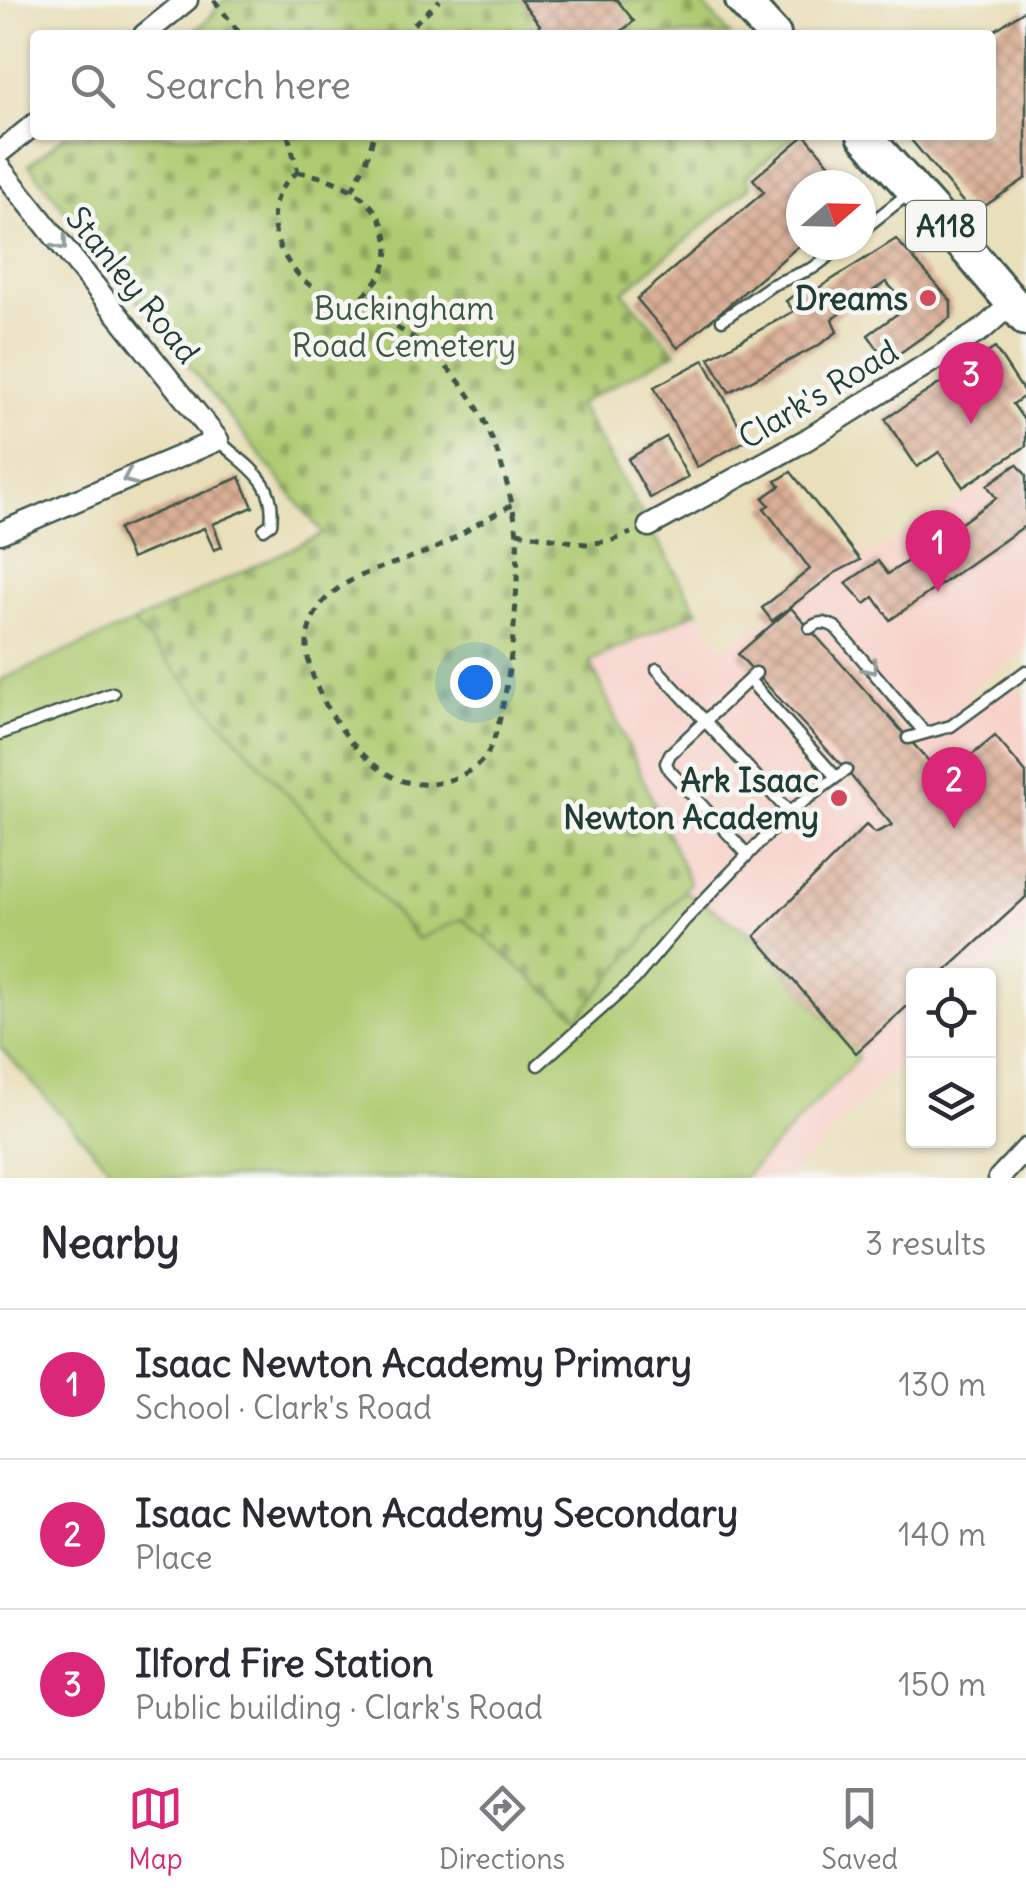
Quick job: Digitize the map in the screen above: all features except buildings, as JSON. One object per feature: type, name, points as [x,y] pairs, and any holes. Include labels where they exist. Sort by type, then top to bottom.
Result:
[{"type":"main road","points":[[742,0],[769,30]]},
{"type":"main road","name":"A118","points":[[868,140],[1019,311]]},
{"type":"street","points":[[150,30],[187,0]]},
{"type":"street","points":[[0,152],[30,128]]},
{"type":"street","name":"Stanley Road","points":[[0,168],[218,440]]},
{"type":"street","name":"Clark's Road","points":[[649,526],[806,440],[983,328],[1019,311]]},
{"type":"street","points":[[0,533],[218,440]]},
{"type":"street","points":[[999,1178],[1026,1148]]},
{"type":"lane","points":[[876,220],[913,190]]},
{"type":"lane","points":[[722,320],[772,284],[824,260]]},
{"type":"lane","points":[[218,440],[253,468],[266,488],[274,506],[271,524],[264,530]]},
{"type":"lane","points":[[810,628],[826,622],[835,627],[924,732]]},
{"type":"lane","points":[[657,669],[789,812]]},
{"type":"lane","points":[[908,738],[951,726],[1026,671]]},
{"type":"lane","points":[[538,1065],[634,980],[685,920],[789,812],[840,773],[753,676],[670,754],[666,763],[748,854]]},
{"type":"lane","points":[[0,734],[113,693]]},
{"type":"path","points":[[214,0],[237,30]]},
{"type":"path","points":[[407,30],[440,0]]},
{"type":"path","points":[[289,140],[298,172]]},
{"type":"path","points":[[352,190],[373,140]]},
{"type":"path","points":[[298,172],[352,190],[373,209],[387,234],[384,270],[357,300],[340,301],[316,290],[295,272],[278,246],[274,223],[278,194],[298,172]]},
{"type":"path","points":[[357,300],[369,312],[418,341],[457,378],[478,407],[504,473],[512,505],[517,532],[511,661],[500,722],[491,746],[471,770],[453,778],[434,784],[414,784],[396,778],[377,767],[355,745],[324,703],[308,657],[307,641],[315,614],[327,598],[346,585],[439,546],[512,505]]},
{"type":"path","points":[[517,532],[585,544],[611,541],[649,526]]},
{"type":"shaded area","name":"Ark Isaac Newton Academy","points":[[1026,454],[1026,651],[969,690],[971,711],[1014,684],[1026,702],[1026,929],[989,968],[906,968],[906,1054],[789,1178],[502,1178],[715,922],[684,891],[690,883],[589,661],[698,611],[722,649],[769,618],[773,621],[835,573],[942,513]]},
{"type":"green space","points":[[223,0],[699,0],[726,30],[195,30]]},
{"type":"green space","name":"Buckingham Road Cemetery","points":[[60,140],[790,140],[746,177],[751,186],[623,292],[676,352],[578,404],[698,611],[590,661],[690,883],[578,1018],[462,919],[418,939],[133,623],[323,534],[29,165]]},
{"type":"green space","points":[[133,623],[418,939],[462,919],[578,1017],[684,891],[755,936],[858,1059],[743,1178],[119,1178],[0,1047],[0,680]]},
{"type":"place","name":"Dreams","points":[[928,298]]},
{"type":"place","name":"Ilford Fire Station","points":[[971,424]]},
{"type":"place","name":"Isaac Newton Academy Primary","points":[[938,592]]},
{"type":"place","name":"Ark Isaac Newton Academy","points":[[839,798]]},
{"type":"place","name":"Isaac Newton Academy Secondary","points":[[954,829]]}]
